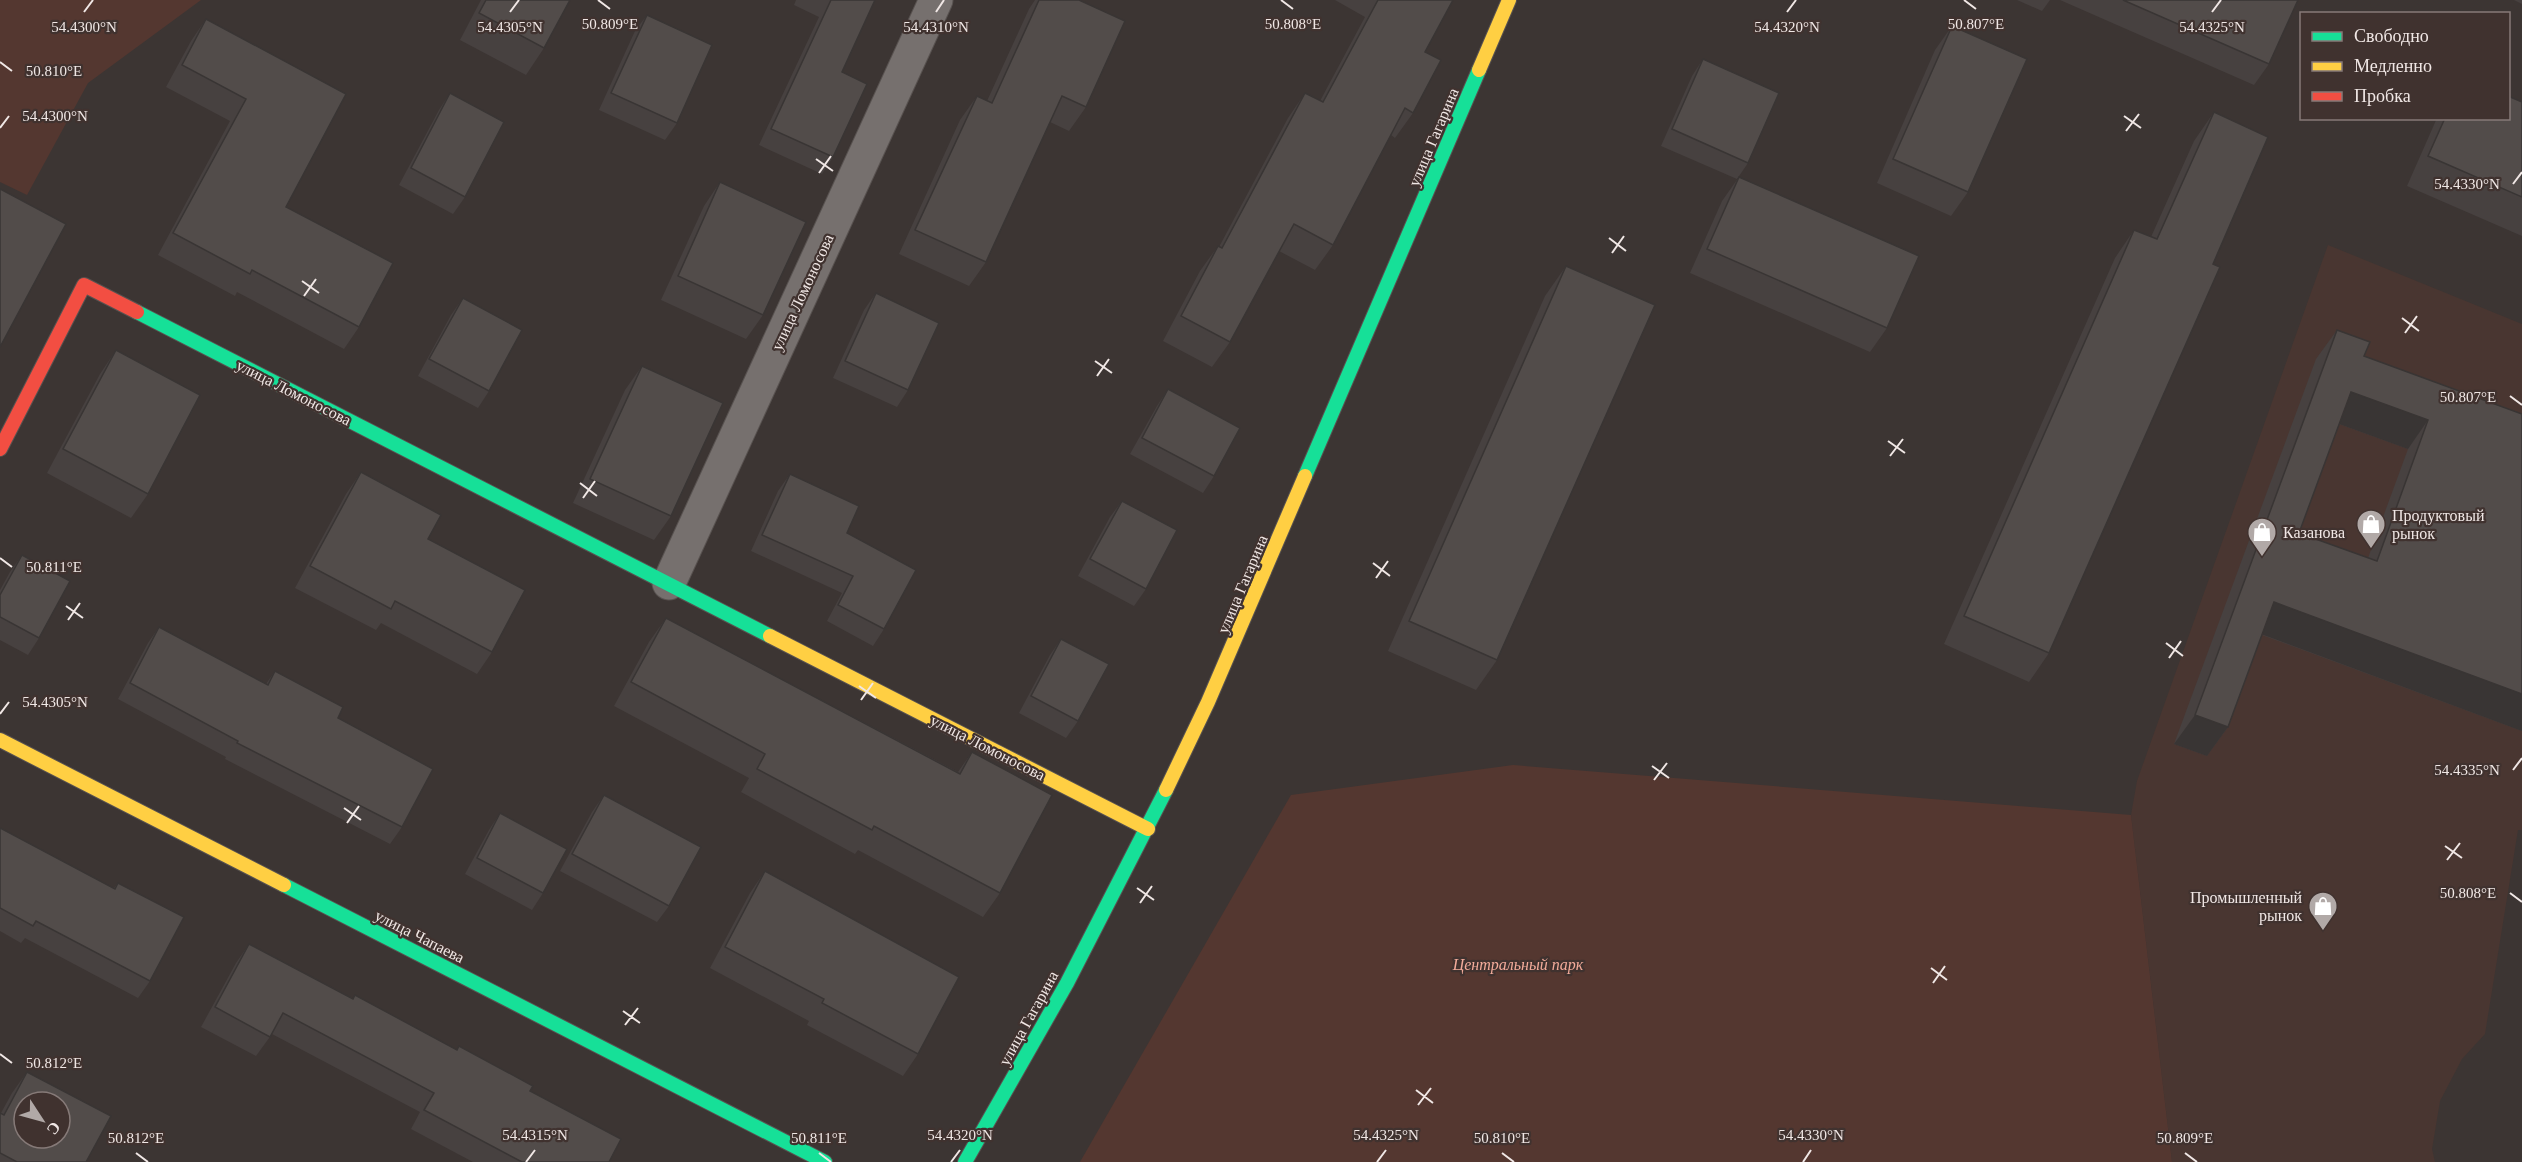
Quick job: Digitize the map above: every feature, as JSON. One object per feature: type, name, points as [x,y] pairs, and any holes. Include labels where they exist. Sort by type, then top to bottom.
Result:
[{"type":"street","name":"улица Ломоносова","points":[[669,583],[936,0]]},
{"type":"street","name":"улица Гагарина","points":[[965,1162],[1067,982],[1148,829],[1213,691],[1509,0]]},
{"type":"street","name":"улица Ломоносова","points":[[0,449],[84,285],[1148,829]]},
{"type":"street","name":"улица Чапаева","points":[[0,740],[825,1162]]},
{"type":"shaded area","points":[[2328,245],[2522,324],[2522,830],[2518,830],[2485,1034],[2462,1059],[2440,1101],[2432,1149],[2435,1162],[2172,1162],[2131,815],[2137,781]]},
{"type":"green space","points":[[0,0],[201,0],[88,83],[27,195],[0,182]]},
{"type":"green space","name":"Центральный парк","points":[[1513,765],[2131,815],[2172,1162],[1080,1162],[1291,795]]},
{"type":"building","points":[[486,0],[570,0],[544,48],[479,13]]},
{"type":"building","points":[[831,0],[875,0],[842,72],[867,84],[833,157],[771,129]]},
{"type":"building","points":[[1039,0],[1079,0],[1125,21],[1086,107],[1062,96],[986,262],[915,230],[977,96],[992,103]]},
{"type":"building","points":[[1378,0],[1453,0],[1425,52],[1441,60],[1413,113],[1405,108],[1333,245],[1294,224],[1230,342],[1181,316],[1218,246],[1222,248],[1305,93],[1323,102]]},
{"type":"building","points":[[2123,0],[2298,0],[2269,64]]},
{"type":"building","points":[[647,15],[712,45],[677,123],[611,93]]},
{"type":"building","points":[[206,19],[346,94],[286,207],[393,263],[359,327],[252,270],[250,274],[173,233],[246,99],[182,65]]},
{"type":"building","points":[[1952,26],[2027,59],[1968,192],[1893,159]]},
{"type":"building","points":[[1703,59],[1779,93],[1748,163],[1672,129]]},
{"type":"building","points":[[450,93],[504,122],[465,197],[411,168]]},
{"type":"building","points":[[2510,97],[2522,102],[2522,197],[2428,156],[2444,120],[2510,120]]},
{"type":"building","points":[[2214,112],[2268,137],[2213,264],[2220,267],[2049,653],[1964,616],[2134,230],[2157,239]]},
{"type":"building","points":[[1739,177],[1919,256],[1887,328],[1707,249]]},
{"type":"building","points":[[720,182],[806,222],[763,315],[678,276]]},
{"type":"building","points":[[0,189],[66,224],[0,347]]},
{"type":"building","points":[[1566,266],[1655,305],[1497,660],[1409,621]]},
{"type":"building","points":[[876,293],[939,323],[908,390],[845,361]]},
{"type":"building","points":[[463,298],[522,330],[489,391],[429,359]]},
{"type":"building","points":[[2337,330],[2370,342],[2364,356],[2522,414],[2522,694],[2274,602],[2228,727],[2195,715]],"holes":[[[2351,392],[2428,420],[2377,561],[2299,533]]]},
{"type":"building","points":[[116,350],[200,395],[148,494],[63,449]]},
{"type":"building","points":[[642,366],[723,403],[671,516],[590,479]]},
{"type":"building","points":[[1168,389],[1240,428],[1214,476],[1142,438]]},
{"type":"building","points":[[361,472],[441,515],[428,539],[525,590],[492,652],[395,601],[391,609],[310,566]]},
{"type":"building","points":[[790,474],[859,506],[847,533],[916,570],[884,629],[838,605],[853,576],[762,535]]},
{"type":"building","points":[[1122,501],[1177,530],[1146,589],[1090,559]]},
{"type":"building","points":[[22,555],[70,581],[39,638],[0,617],[0,595]]},
{"type":"building","points":[[666,618],[960,774],[972,752],[1052,795],[1000,893],[874,826],[872,830],[757,769],[765,754],[631,682]]},
{"type":"building","points":[[159,627],[268,685],[275,671],[343,707],[338,718],[433,769],[402,827],[237,743],[238,741],[130,683]]},
{"type":"building","points":[[1061,639],[1109,664],[1078,721],[1031,696]]},
{"type":"building","points":[[604,795],[701,847],[669,906],[572,854]]},
{"type":"building","points":[[500,813],[567,849],[543,893],[477,858]]},
{"type":"building","points":[[0,828],[115,889],[118,883],[184,917],[150,981],[36,921],[33,926],[0,908]]},
{"type":"building","points":[[765,871],[959,977],[918,1054],[822,1003],[824,999],[725,947]]},
{"type":"building","points":[[249,944],[353,999],[355,995],[457,1050],[459,1046],[533,1086],[530,1091],[621,1139],[609,1162],[522,1162],[424,1110],[434,1093],[283,1013],[270,1037],[215,1007]]},
{"type":"building","points":[[27,1072],[61,1090],[17,1090]]},
{"type":"building","points":[[72,1096],[111,1116],[86,1162],[17,1162],[0,1153],[0,1113],[4,1115],[12,1100],[12,1150],[72,1150]]},
{"type":"traffic: fast","points":[[1305,476],[1479,70]]},
{"type":"traffic: fast","points":[[137,312],[770,636]]},
{"type":"traffic: fast","points":[[965,1162],[1067,983],[1166,790]]},
{"type":"traffic: fast","points":[[284,885],[825,1162]]},
{"type":"traffic: slow","points":[[1479,70],[1509,0]]},
{"type":"traffic: slow","points":[[1166,790],[1208,702],[1305,476]]},
{"type":"traffic: slow","points":[[770,636],[1148,829]]},
{"type":"traffic: slow","points":[[0,740],[284,885]]},
{"type":"traffic: jam","points":[[0,449],[84,285],[137,312]]},
{"type":"place","name":"Продуктовый рынок","points":[[2371,550]]},
{"type":"place","name":"Казанова","points":[[2262,558]]},
{"type":"place","name":"Промышленный рынок","points":[[2323,932]]}]
